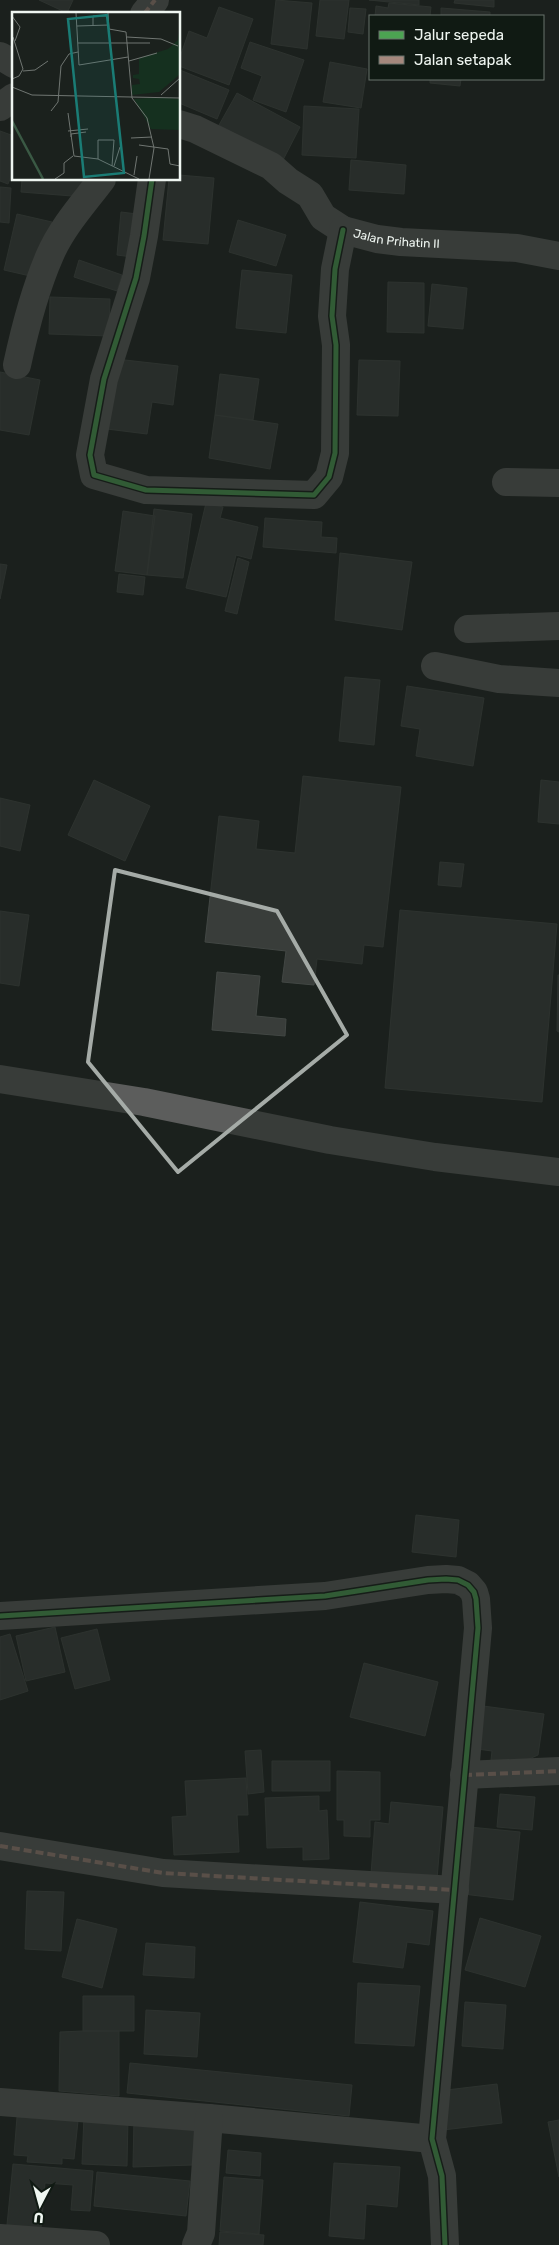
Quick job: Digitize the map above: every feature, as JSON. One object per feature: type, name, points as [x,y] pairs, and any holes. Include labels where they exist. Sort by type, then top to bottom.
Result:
[{"type":"street","points":[[146,12],[155,0]]},
{"type":"street","points":[[0,56],[12,63]]},
{"type":"street","points":[[0,107],[12,98]]},
{"type":"street","name":"Jalan Prihatin II","points":[[180,124],[195,129],[270,166],[288,181],[310,195],[323,216],[344,230],[401,242],[517,248],[559,256]]},
{"type":"street","points":[[17,365],[24,331],[50,254],[68,222],[81,209],[101,180]]},
{"type":"street","points":[[152,180],[136,278],[104,379],[90,455],[94,475],[114,482],[146,490],[314,495],[328,477],[335,452],[336,345],[332,316],[335,269],[344,230]]},
{"type":"street","points":[[506,482],[559,483]]},
{"type":"street","points":[[468,629],[559,626]]},
{"type":"street","points":[[435,666],[499,679],[559,683]]},
{"type":"street","points":[[0,1079],[144,1102],[330,1140],[435,1157],[559,1172]]},
{"type":"street","points":[[0,1616],[325,1596],[428,1580],[458,1580],[468,1585],[474,1592],[478,1628],[432,2138],[442,2176],[445,2245]]},
{"type":"street","points":[[464,1775],[559,1771]]},
{"type":"street","points":[[0,1846],[163,1873],[455,1890]]},
{"type":"street","points":[[0,2102],[432,2138]]},
{"type":"street","points":[[196,2245],[201,2233],[209,2118]]},
{"type":"street","points":[[0,2238],[96,2245]]},
{"type":"highlighted area","points":[[115,870],[277,911],[347,1035],[178,1172],[88,1062]]},
{"type":"building","points":[[39,0],[73,0],[67,12]]},
{"type":"building","points":[[276,0],[312,3],[307,49],[271,44]]},
{"type":"building","points":[[320,0],[349,0],[344,39],[316,36]]},
{"type":"building","points":[[369,0],[419,0],[419,5]]},
{"type":"building","points":[[455,0],[494,0],[494,7],[454,3]]},
{"type":"building","points":[[389,3],[431,7],[430,15],[375,15],[376,6],[388,8]]},
{"type":"building","points":[[219,7],[253,19],[229,85],[180,66],[180,57],[189,31],[207,38]]},
{"type":"building","points":[[350,8],[366,9],[363,34],[348,32]]},
{"type":"building","points":[[441,8],[490,12],[490,15],[441,15]]},
{"type":"building","points":[[250,42],[304,60],[286,112],[253,100],[262,76],[241,68]]},
{"type":"building","points":[[330,62],[367,69],[361,108],[323,102]]},
{"type":"building","points":[[180,70],[229,90],[217,119],[180,103]]},
{"type":"building","points":[[430,80],[461,80],[460,86],[430,83]]},
{"type":"building","points":[[237,93],[300,127],[283,160],[219,125]]},
{"type":"building","points":[[304,106],[359,109],[356,158],[302,155]]},
{"type":"building","points":[[0,131],[12,135],[12,174],[8,184],[0,181]]},
{"type":"building","points":[[351,160],[406,165],[404,194],[349,190]]},
{"type":"building","points":[[180,175],[214,178],[208,244],[163,240],[169,180],[180,180]]},
{"type":"building","points":[[22,180],[86,180],[85,197],[21,192]]},
{"type":"building","points":[[0,187],[11,188],[9,223],[0,222]]},
{"type":"building","points":[[121,212],[137,214],[132,257],[117,255]]},
{"type":"building","points":[[17,214],[52,222],[39,278],[4,270]]},
{"type":"building","points":[[238,220],[286,235],[276,266],[229,252]]},
{"type":"building","points":[[79,260],[122,275],[117,291],[74,277]]},
{"type":"building","points":[[242,270],[292,275],[286,333],[236,328]]},
{"type":"building","points":[[388,282],[424,283],[424,333],[387,332]]},
{"type":"building","points":[[432,284],[467,288],[463,329],[428,326]]},
{"type":"building","points":[[50,297],[110,299],[109,336],[49,334]]},
{"type":"building","points":[[116,359],[178,366],[173,405],[152,402],[147,434],[107,429]]},
{"type":"building","points":[[359,360],[400,361],[398,416],[357,415]]},
{"type":"building","points":[[0,372],[40,380],[29,435],[0,430]]},
{"type":"building","points":[[220,374],[259,379],[253,420],[215,415]]},
{"type":"building","points":[[215,415],[278,424],[270,469],[209,458]]},
{"type":"building","points":[[206,503],[223,507],[220,518],[258,527],[251,559],[236,555],[226,597],[186,588]]},
{"type":"building","points":[[154,509],[192,514],[183,578],[147,575]]},
{"type":"building","points":[[123,511],[155,516],[147,575],[115,571]]},
{"type":"building","points":[[265,518],[322,522],[321,537],[337,538],[336,553],[263,547]]},
{"type":"building","points":[[340,553],[412,562],[402,630],[335,620]]},
{"type":"building","points":[[238,558],[249,562],[237,614],[225,611]]},
{"type":"building","points":[[0,564],[7,565],[0,599]]},
{"type":"building","points":[[119,574],[145,577],[143,595],[117,592]]},
{"type":"building","points":[[345,677],[380,680],[374,745],[339,741]]},
{"type":"building","points":[[407,686],[484,698],[473,766],[416,756],[420,729],[401,726]]},
{"type":"building","points":[[303,776],[401,787],[383,947],[364,945],[362,964],[317,959],[314,985],[282,982],[286,951],[205,942],[219,816],[259,821],[256,849],[295,853]]},
{"type":"building","points":[[94,780],[150,806],[125,861],[68,835]]},
{"type":"building","points":[[541,780],[559,782],[559,824],[538,822]]},
{"type":"building","points":[[0,798],[30,805],[20,851],[0,846]]},
{"type":"building","points":[[440,862],[464,864],[461,887],[438,885]]},
{"type":"building","points":[[400,910],[557,924],[542,1102],[385,1088]]},
{"type":"building","points":[[0,911],[29,915],[19,986],[0,983]]},
{"type":"building","points":[[217,972],[260,976],[256,1016],[286,1019],[285,1036],[212,1030]]},
{"type":"building","points":[[559,975],[559,1032],[557,1031]]},
{"type":"building","points":[[416,1515],[459,1520],[456,1557],[412,1552]]},
{"type":"building","points":[[55,1627],[65,1672],[26,1681],[16,1636]]},
{"type":"building","points":[[97,1629],[110,1680],[75,1689],[61,1638]]},
{"type":"building","points":[[10,1634],[28,1691],[0,1700],[0,1637]]},
{"type":"building","points":[[364,1663],[438,1682],[425,1736],[350,1717]]},
{"type":"building","points":[[483,1706],[544,1714],[538,1755],[518,1764],[491,1760],[492,1751],[477,1749]]},
{"type":"building","points":[[261,1750],[264,1792],[248,1794],[245,1751]]},
{"type":"building","points":[[272,1761],[330,1761],[330,1791],[272,1791]]},
{"type":"building","points":[[337,1771],[380,1772],[380,1820],[370,1820],[370,1837],[344,1836],[344,1820],[337,1820]]},
{"type":"building","points":[[246,1778],[248,1815],[237,1815],[239,1852],[174,1855],[172,1817],[187,1816],[185,1781]]},
{"type":"building","points":[[500,1794],[535,1797],[532,1830],[497,1827]]},
{"type":"building","points":[[319,1796],[319,1811],[327,1810],[329,1859],[303,1860],[303,1847],[267,1848],[265,1798]]},
{"type":"building","points":[[391,1802],[443,1807],[437,1879],[371,1874],[375,1822],[389,1824]]},
{"type":"building","points":[[470,1827],[520,1832],[513,1900],[463,1894]]},
{"type":"building","points":[[27,1891],[64,1892],[61,1951],[25,1949]]},
{"type":"building","points":[[360,1902],[433,1911],[429,1945],[407,1942],[403,1968],[353,1962]]},
{"type":"building","points":[[480,1918],[541,1936],[525,1987],[465,1970]]},
{"type":"building","points":[[77,1919],[117,1929],[102,1988],[62,1977]]},
{"type":"building","points":[[146,1943],[195,1947],[194,1978],[143,1975]]},
{"type":"building","points":[[358,1983],[420,1986],[414,2046],[355,2043]]},
{"type":"building","points":[[83,1996],[134,1996],[134,2031],[83,2031]]},
{"type":"building","points":[[465,2002],[506,2005],[503,2049],[462,2046]]},
{"type":"building","points":[[146,2010],[200,2013],[197,2057],[144,2054]]},
{"type":"building","points":[[119,2031],[119,2096],[59,2091],[60,2032]]},
{"type":"building","points":[[130,2063],[352,2085],[349,2116],[127,2093]]},
{"type":"building","points":[[497,2084],[502,2123],[443,2130],[438,2091]]},
{"type":"building","points":[[84,2116],[128,2117],[127,2166],[82,2164]]},
{"type":"building","points":[[17,2117],[78,2121],[74,2159],[62,2158],[62,2164],[27,2162],[28,2156],[14,2155]]},
{"type":"building","points":[[134,2117],[194,2123],[193,2165],[133,2167]]},
{"type":"building","points":[[559,2120],[559,2177],[548,2122]]},
{"type":"building","points":[[228,2150],[261,2153],[260,2176],[226,2173]]},
{"type":"building","points":[[334,2163],[400,2167],[397,2207],[366,2204],[364,2239],[329,2236]]},
{"type":"building","points":[[13,2164],[93,2171],[90,2211],[71,2210],[73,2185],[45,2183],[41,2228],[7,2225]]},
{"type":"building","points":[[97,2172],[190,2181],[186,2216],[94,2206]]},
{"type":"building","points":[[224,2177],[263,2180],[259,2234],[220,2231]]},
{"type":"building","points":[[220,2232],[264,2235],[263,2245],[219,2245]]},
{"type":"marked path","points":[[146,12],[155,0]]},
{"type":"marked path","points":[[464,1775],[559,1771]]},
{"type":"marked path","points":[[0,1846],[163,1873],[455,1890]]},
{"type":"cycle path","points":[[152,180],[136,278],[104,379],[90,455],[94,475],[146,490],[314,495],[329,477],[335,453],[336,345],[332,316],[335,269],[343,230]]},
{"type":"cycle path","points":[[0,1616],[325,1596],[428,1580],[446,1579],[458,1580],[468,1585],[474,1592],[478,1628],[432,2139],[442,2176],[445,2245]]}]
